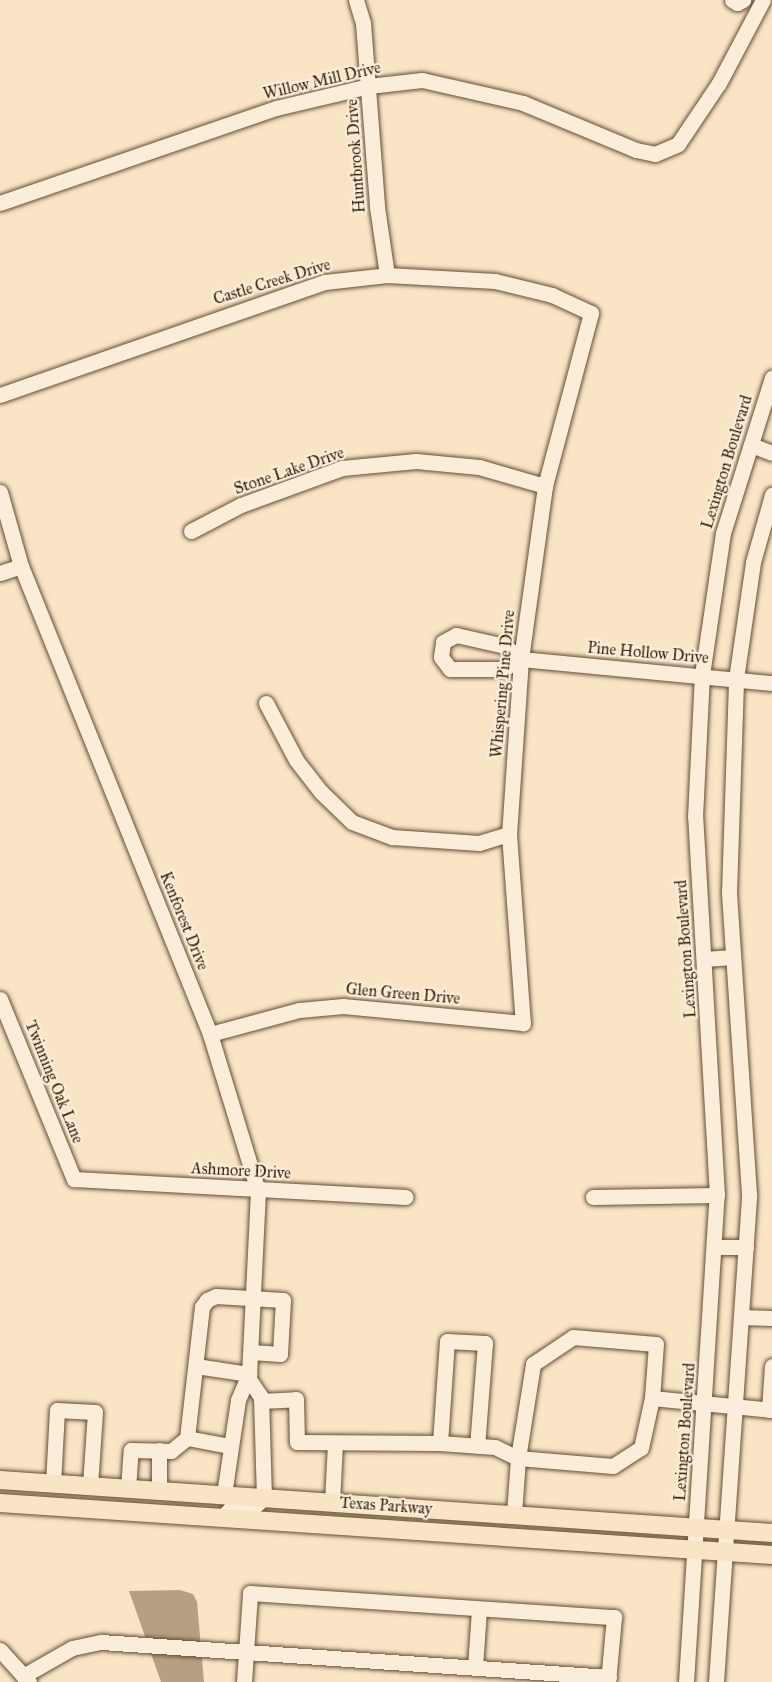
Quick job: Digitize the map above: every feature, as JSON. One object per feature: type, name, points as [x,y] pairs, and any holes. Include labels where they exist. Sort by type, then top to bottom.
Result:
[{"type":"main road","name":"Texas Parkway","points":[[0,1480],[772,1533]]},
{"type":"main road","name":"Texas Parkway","points":[[0,1503],[772,1555]]},
{"type":"street","name":"Huntbrook Drive","points":[[356,0],[363,24],[377,207],[387,275]]},
{"type":"street","points":[[732,0],[737,3],[743,0]]},
{"type":"street","name":"Willow Mill Drive","points":[[0,203],[276,108],[369,86],[422,80],[523,102],[636,150],[656,154],[678,144],[719,83],[763,0]]},
{"type":"street","name":"Castle Creek Drive","points":[[0,395],[325,282],[387,275],[495,281],[552,295],[591,313],[580,354]]},
{"type":"street","name":"Whispering Pine Drive","points":[[523,1023],[509,834],[521,659],[545,486],[580,354]]},
{"type":"street","name":"Lexington Boulevard","points":[[686,1682],[717,1195],[695,817],[702,675],[723,532],[772,378]]},
{"type":"street","points":[[751,445],[772,453]]},
{"type":"street","name":"Stone Lake Drive","points":[[191,531],[241,505],[342,468],[416,461],[479,467],[545,486]]},
{"type":"street","name":"Kenforest Drive","points":[[0,492],[21,566],[210,1034],[258,1191],[249,1376],[238,1400],[224,1495]]},
{"type":"street","points":[[716,1682],[749,1194],[729,893],[736,679],[753,562],[772,495]]},
{"type":"street","points":[[0,573],[21,566]]},
{"type":"street","points":[[456,635],[505,646],[521,659],[503,669],[450,669],[441,657],[443,642],[456,635]]},
{"type":"street","name":"Pine Hollow Drive","points":[[521,659],[772,683]]},
{"type":"street","points":[[266,703],[296,760],[321,792],[352,822],[392,837],[479,843],[509,834]]},
{"type":"street","points":[[704,959],[733,957]]},
{"type":"street","name":"Twinning Oak Lane","points":[[0,999],[74,1179]]},
{"type":"street","name":"Glen Green Drive","points":[[210,1034],[299,1010],[343,1006],[523,1023]]},
{"type":"street","name":"Ashmore Drive","points":[[74,1179],[258,1191],[406,1197]]},
{"type":"street","points":[[593,1197],[717,1195]]},
{"type":"street","points":[[715,1247],[746,1247]]},
{"type":"street","points":[[128,1489],[131,1450],[171,1451],[187,1438],[202,1307],[207,1299],[216,1296],[283,1300],[280,1354],[251,1352]]},
{"type":"street","points":[[741,1317],[772,1318]]},
{"type":"street","points":[[261,1401],[296,1399],[297,1442],[440,1443],[495,1448],[518,1458],[612,1466],[641,1448],[652,1398],[656,1344],[573,1337],[533,1364],[518,1458],[514,1514]]},
{"type":"street","points":[[440,1443],[447,1341],[485,1343],[477,1446]]},
{"type":"street","points":[[196,1366],[249,1376],[261,1401],[264,1498],[256,1504],[232,1507],[222,1517]]},
{"type":"street","points":[[652,1398],[770,1410],[772,1366]]},
{"type":"street","points":[[53,1484],[57,1410],[95,1412],[90,1486]]},
{"type":"street","points":[[187,1438],[230,1446]]},
{"type":"street","points":[[332,1502],[334,1443]]},
{"type":"street","points":[[159,1450],[159,1490]]},
{"type":"street","points":[[0,1650],[26,1679],[72,1648],[101,1642],[247,1652],[475,1667],[608,1679],[614,1617],[479,1610],[250,1593],[247,1652],[244,1682]]},
{"type":"street","points":[[475,1667],[479,1610]]},
{"type":"shaded area","points":[[180,1590],[193,1594],[197,1602],[204,1682],[161,1682],[129,1591]]}]
